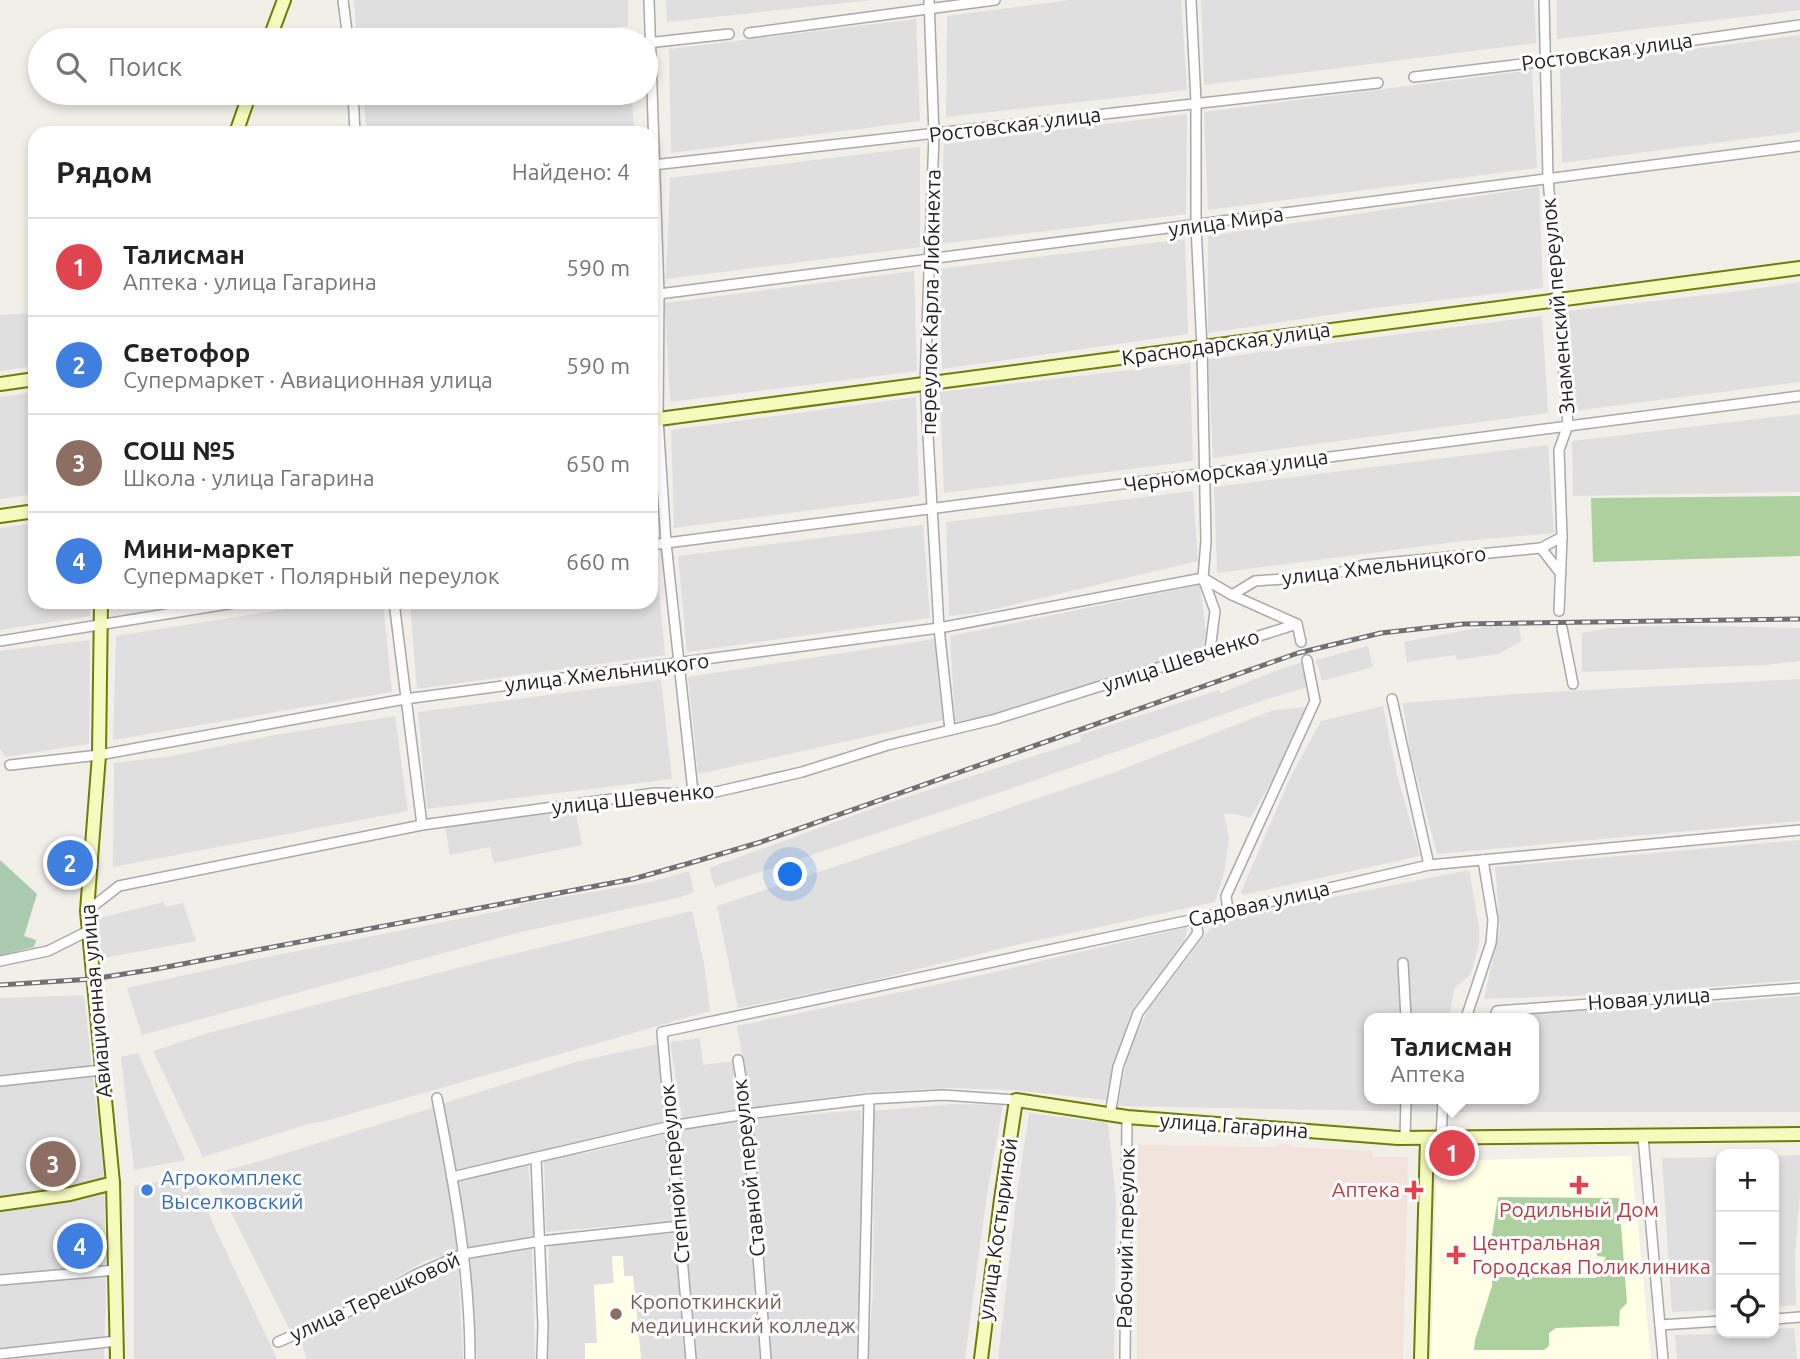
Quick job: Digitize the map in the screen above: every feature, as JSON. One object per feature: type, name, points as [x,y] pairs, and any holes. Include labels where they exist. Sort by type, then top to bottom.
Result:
[{"type":"street","points":[[274,28],[284,0]]},
{"type":"street","points":[[344,0],[347,28]]},
{"type":"street","points":[[649,0],[649,28]]},
{"type":"street","points":[[748,33],[929,5],[995,0]]},
{"type":"street","points":[[1191,0],[1205,475],[1206,541],[1203,578],[1215,611],[1210,650]]},
{"type":"street","name":"Знаменский переулок","points":[[1544,0],[1548,178],[1568,425],[1559,450],[1562,537],[1559,611]]},
{"type":"street","name":"переулок Карла Либкнехта","points":[[929,5],[934,135],[925,383],[939,628],[950,730]]},
{"type":"street","name":"Ростовская улица","points":[[1415,77],[1800,25]]},
{"type":"street","points":[[658,42],[729,34]]},
{"type":"street","name":"Ростовская улица","points":[[658,164],[1378,83]]},
{"type":"street","points":[[238,126],[246,105]]},
{"type":"street","points":[[354,105],[355,126]]},
{"type":"street","points":[[651,105],[652,126]]},
{"type":"street","name":"улица Мира","points":[[658,295],[1800,146]]},
{"type":"street","name":"Краснодарская улица","points":[[658,418],[1800,268]]},
{"type":"street","points":[[0,384],[28,380]]},
{"type":"street","name":"Черноморская улица","points":[[658,544],[1800,396]]},
{"type":"street","points":[[658,460],[693,792]]},
{"type":"street","points":[[0,516],[28,512]]},
{"type":"street","name":"улица Хмельницкого","points":[[1232,595],[1255,580],[1328,576],[1364,565],[1541,548],[1562,537]]},
{"type":"street","points":[[1541,548],[1561,574]]},
{"type":"street","points":[[1203,578],[1232,595],[1297,624],[1301,642]]},
{"type":"street","name":"улица Хмельницкого","points":[[9,765],[99,755],[405,699],[939,628],[1203,578]]},
{"type":"street","name":"Авиационная улица","points":[[101,609],[99,755],[87,911],[113,1183],[117,1359]]},
{"type":"street","points":[[0,641],[196,609]]},
{"type":"street","points":[[395,609],[422,825]]},
{"type":"street","name":"улица Шевченко","points":[[87,911],[120,886],[422,825],[655,793],[707,794],[788,775],[888,745],[996,719],[1297,624]]},
{"type":"street","points":[[1562,628],[1573,684]]},
{"type":"street","points":[[1228,910],[1226,895],[1315,701],[1307,660]]},
{"type":"street","points":[[1392,699],[1429,865]]},
{"type":"street","name":"Садовая улица","points":[[662,1032],[1195,919],[1429,865],[1800,830]]},
{"type":"street","points":[[1468,1013],[1491,943],[1493,920],[1483,860]]},
{"type":"street","points":[[1110,1115],[1118,1067],[1138,1013],[1198,933],[1195,919]]},
{"type":"street","points":[[0,961],[48,951],[88,931]]},
{"type":"street","points":[[1403,963],[1406,1013]]},
{"type":"street","name":"Новая улица","points":[[1519,1013],[1800,988]]},
{"type":"street","name":"Степной переулок","points":[[662,1032],[691,1359]]},
{"type":"street","name":"Ставной переулок","points":[[738,1060],[747,1114],[766,1359]]},
{"type":"street","points":[[0,1081],[102,1070]]},
{"type":"street","name":"улица Гагарина","points":[[452,1177],[671,1126],[869,1099],[943,1096],[1016,1100],[1127,1118],[1405,1138],[1800,1134]]},
{"type":"street","points":[[437,1098],[463,1254],[470,1359]]},
{"type":"street","points":[[863,1359],[869,1099]]},
{"type":"street","name":"улица Костыриной","points":[[981,1359],[1016,1100]]},
{"type":"street","points":[[1405,1138],[1406,1104]]},
{"type":"street","points":[[1421,1359],[1434,1139],[1442,1104]]},
{"type":"street","name":"Рабочий переулок","points":[[1125,1359],[1127,1118]]},
{"type":"street","points":[[1643,1137],[1663,1359]]},
{"type":"street","points":[[536,1158],[541,1241],[542,1359]]},
{"type":"street","points":[[0,1204],[71,1194],[113,1183]]},
{"type":"street","name":"улица Терешковой","points":[[278,1342],[363,1305],[415,1275],[463,1254],[541,1241],[680,1226]]},
{"type":"street","points":[[0,1280],[116,1270]]},
{"type":"street","points":[[1779,1319],[1800,1317]]},
{"type":"street","points":[[1660,1325],[1716,1321]]},
{"type":"street","points":[[0,1354],[117,1341]]},
{"type":"shaded area","points":[[354,0],[628,0],[628,26],[356,28]]},
{"type":"shaded area","points":[[666,0],[873,0],[667,22]]},
{"type":"shaded area","points":[[1071,0],[1181,0],[1187,90],[946,117],[947,16]]},
{"type":"shaded area","points":[[1201,0],[1534,0],[1536,43],[1204,85]]},
{"type":"shaded area","points":[[1557,0],[1800,0],[1800,10],[1557,39]]},
{"type":"shaded area","points":[[916,19],[920,121],[671,153],[669,49]]},
{"type":"shaded area","points":[[1800,35],[1800,132],[1562,163],[1560,67]]},
{"type":"shaded area","points":[[1532,70],[1537,168],[1208,210],[1204,112]]},
{"type":"shaded area","points":[[364,105],[632,105],[634,126],[366,126]]},
{"type":"shaded area","points":[[1187,114],[1186,214],[939,244],[944,144]]},
{"type":"shaded area","points":[[920,147],[920,247],[666,279],[670,178]]},
{"type":"shaded area","points":[[1539,187],[1543,288],[1375,308],[1208,333],[1208,236]]},
{"type":"shaded area","points":[[1185,239],[1188,334],[942,369],[939,269]]},
{"type":"shaded area","points":[[914,271],[917,371],[670,402],[665,303]]},
{"type":"shaded area","points":[[1800,282],[1800,382],[1573,411],[1573,362],[1568,311]]},
{"type":"shaded area","points":[[28,313],[28,367],[0,371],[0,315]]},
{"type":"shaded area","points":[[1542,316],[1548,413],[1213,458],[1208,359]]},
{"type":"shaded area","points":[[1190,363],[1193,461],[944,493],[940,392]]},
{"type":"shaded area","points":[[28,393],[28,495],[0,499],[0,397]]},
{"type":"shaded area","points":[[916,397],[919,496],[674,528],[671,430]]},
{"type":"shaded area","points":[[1800,414],[1800,492],[1573,496],[1572,441]]},
{"type":"shaded area","points":[[1548,445],[1554,533],[1463,541],[1217,573],[1214,487]]},
{"type":"shaded area","points":[[1193,491],[1198,561],[978,613],[949,616],[946,522]]},
{"type":"shaded area","points":[[28,524],[28,609],[90,609],[90,616],[0,630],[0,528]]},
{"type":"shaded area","points":[[923,525],[930,618],[687,652],[678,556]]},
{"type":"shaded area","points":[[658,580],[665,655],[417,689],[411,609],[658,609]]},
{"type":"shaded area","points":[[1200,585],[1206,633],[1203,648],[1027,707],[955,722],[950,636]]},
{"type":"shaded area","points":[[286,609],[384,609],[392,692],[113,740],[116,636]]},
{"type":"shaded area","points":[[1519,624],[1521,641],[1498,654],[1457,660],[1455,655],[1407,662],[1404,642],[1488,626]]},
{"type":"shaded area","points":[[1675,625],[1800,628],[1800,661],[1765,665],[1582,672],[1582,633],[1608,628]]},
{"type":"shaded area","points":[[934,639],[943,720],[698,774],[688,677]]},
{"type":"shaded area","points":[[90,640],[89,744],[5,757],[0,748],[0,651]]},
{"type":"shaded area","points":[[1368,646],[1373,667],[1322,681],[1316,660]]},
{"type":"shaded area","points":[[1302,662],[1308,687],[715,887],[709,868],[891,802],[1081,741],[1080,735],[1219,690],[1221,693]]},
{"type":"shaded area","points":[[1800,679],[1800,821],[1437,854],[1410,751],[1403,703],[1530,693]]},
{"type":"shaded area","points":[[661,680],[672,779],[427,809],[418,712]]},
{"type":"shaded area","points":[[1383,706],[1398,779],[1420,856],[1243,895],[1241,892],[1291,776],[1321,721]]},
{"type":"shaded area","points":[[1308,707],[1272,781],[1250,818],[1224,814],[1229,838],[1224,874],[1215,902],[1007,947],[862,983],[738,1008],[717,906],[1110,774],[1274,710]]},
{"type":"shaded area","points":[[395,716],[408,811],[113,867],[114,763],[172,756],[275,735]]},
{"type":"shaded area","points":[[574,806],[582,845],[494,863],[490,847],[450,855],[445,827]]},
{"type":"shaded area","points":[[1800,840],[1800,980],[1624,994],[1484,999],[1500,928],[1495,867]]},
{"type":"shaded area","points":[[0,860],[37,894],[24,936],[36,940],[34,947],[0,955]]},
{"type":"shaded area","points":[[1469,870],[1479,927],[1479,943],[1471,974],[1454,989],[1450,1013],[1364,1013],[1364,1104],[1436,1104],[1435,1112],[1118,1106],[1128,1051],[1148,1010],[1209,930],[1219,922]]},
{"type":"shaded area","points":[[689,871],[694,892],[681,897],[521,932],[142,1035],[127,988],[519,907],[520,904],[651,882]]},
{"type":"shaded area","points":[[164,902],[166,907],[183,903],[196,941],[98,959],[95,919]]},
{"type":"shaded area","points":[[692,911],[704,963],[710,1011],[312,1123],[203,1157],[153,1051],[208,1033],[492,959]]},
{"type":"shaded area","points":[[1187,927],[1181,949],[1135,1006],[1128,1020],[1107,1100],[1011,1090],[951,1088],[868,1092],[752,1108],[737,1026],[982,975]]},
{"type":"shaded area","points":[[84,995],[104,1176],[104,1359],[0,1359],[0,998]]},
{"type":"shaded area","points":[[1800,996],[1800,1112],[1458,1112],[1460,1104],[1539,1104],[1537,1013]]},
{"type":"shaded area","points":[[700,1038],[703,1065],[734,1061],[744,1109],[682,1118],[670,1042]]},
{"type":"shaded area","points":[[659,1044],[668,1123],[456,1170],[441,1104],[579,1061]]},
{"type":"shaded area","points":[[138,1053],[185,1160],[134,1170],[121,1057]]},
{"type":"shaded area","points":[[954,1104],[1003,1105],[987,1194],[965,1359],[867,1359],[873,1293],[874,1152],[871,1111]]},
{"type":"shaded area","points":[[435,1107],[453,1199],[457,1252],[424,1261],[345,1309],[291,1332],[212,1174]]},
{"type":"shaded area","points":[[861,1110],[863,1187],[858,1359],[772,1359],[754,1119]]},
{"type":"shaded area","points":[[1029,1113],[1108,1123],[1116,1201],[1114,1359],[998,1359]]},
{"type":"shaded area","points":[[744,1119],[761,1359],[696,1359],[676,1130]]},
{"type":"shaded area","points":[[667,1133],[674,1221],[546,1232],[544,1159],[587,1153]]},
{"type":"shaded area","points":[[1277,1144],[1372,1151],[1373,1157],[1408,1157],[1403,1359],[1137,1359],[1138,1145],[1276,1147]]},
{"type":"shaded area","points":[[1800,1155],[1795,1255],[1796,1305],[1779,1307],[1779,1212],[1779,1156]]},
{"type":"shaded area","points":[[1631,1156],[1651,1359],[1431,1359],[1437,1161]]},
{"type":"shaded area","points":[[1716,1157],[1716,1310],[1672,1312],[1662,1158]]},
{"type":"shaded area","points":[[528,1163],[535,1236],[467,1248],[459,1181]]},
{"type":"shaded area","points":[[193,1176],[277,1359],[134,1359],[134,1186]]},
{"type":"shaded area","points":[[676,1233],[686,1359],[641,1359],[633,1277],[624,1277],[622,1256],[612,1256],[614,1283],[594,1285],[597,1343],[585,1344],[585,1359],[548,1359],[549,1243]]},
{"type":"shaded area","points":[[532,1246],[535,1359],[477,1359],[470,1259]]},
{"type":"shaded area","name":"Кропоткинский медицинский колледж","points":[[612,1256],[623,1256],[624,1276],[633,1276],[641,1359],[585,1359],[585,1343],[597,1343],[594,1285],[614,1283]]},
{"type":"shaded area","points":[[458,1259],[463,1359],[307,1359],[300,1340],[363,1312],[398,1288]]},
{"type":"shaded area","points":[[1794,1328],[1797,1359],[1677,1359],[1675,1335],[1779,1338],[1779,1329]]},
{"type":"green space","points":[[1800,496],[1800,556],[1593,562],[1591,498]]},
{"type":"green space","points":[[1498,1197],[1619,1198],[1627,1303],[1620,1310],[1619,1326],[1556,1328],[1549,1333],[1549,1346],[1544,1350],[1474,1350],[1492,1286],[1492,1277],[1596,1278],[1606,1257],[1597,1256],[1597,1242],[1491,1241]]},
{"type":"railway","points":[[0,985],[92,979],[156,969],[633,879],[761,842],[1298,653],[1381,633],[1463,624],[1800,619]]},
{"type":"place","name":"Светофор","points":[[70,863]]},
{"type":"place","name":"Талисман","points":[[1452,1153]]},
{"type":"place","name":"СОШ №5","points":[[53,1164]]},
{"type":"place","name":"Родильный Дом","points":[[1579,1185]]},
{"type":"place","name":"Агрокомплекс Выселковский","points":[[147,1190]]},
{"type":"place","name":"Аптека","points":[[1414,1190]]},
{"type":"place","name":"Мини-маркет","points":[[80,1246]]},
{"type":"place","name":"Центральная Городская Поликлиника","points":[[1456,1255]]},
{"type":"place","name":"Кропоткинский медицинский колледж","points":[[616,1314]]}]
